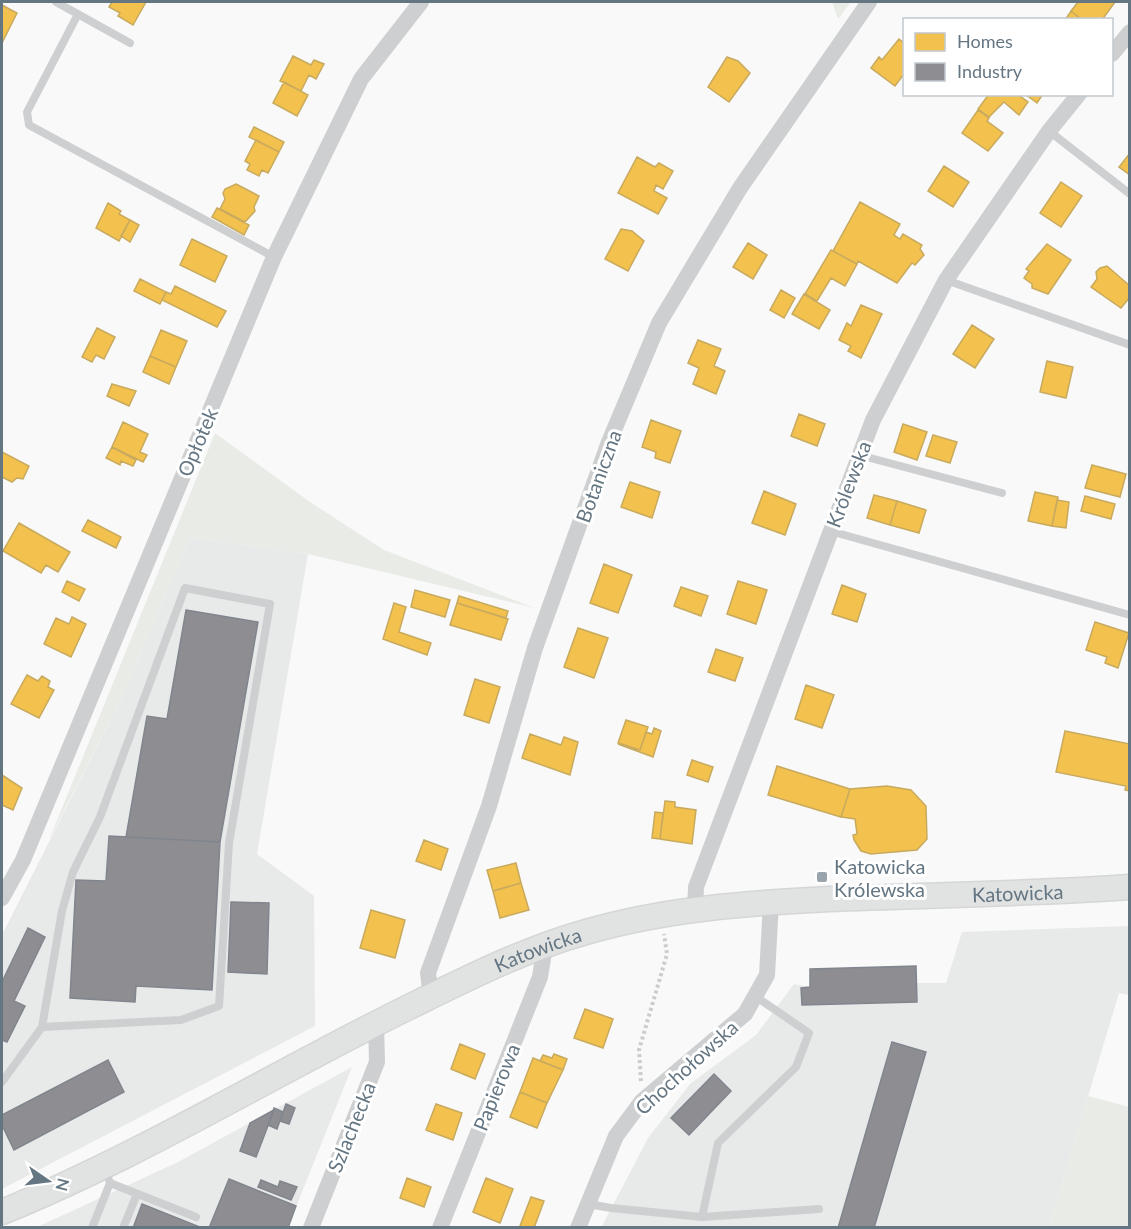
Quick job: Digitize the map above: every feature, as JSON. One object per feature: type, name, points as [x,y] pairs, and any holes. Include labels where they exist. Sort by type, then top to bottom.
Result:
[{"type":"street","name":"Opłotek","points":[[2,898],[23,860],[274,257],[361,79],[421,2]]},
{"type":"street","name":"Botaniczna","points":[[431,996],[428,973],[489,806],[535,648],[609,442],[659,323],[740,188],[869,2]]},
{"type":"street","points":[[1113,53],[1130,32]]},
{"type":"street","name":"Królewska","points":[[695,910],[696,887],[873,420],[946,280],[1049,131],[1077,96]]},
{"type":"street","name":"Katowicka","points":[[2,1212],[106,1174],[376,1024],[431,996],[545,946],[596,929],[661,914],[771,902],[1130,887]]},
{"type":"street","name":"Chochołowska","points":[[578,1227],[616,1136],[642,1101],[745,1014],[767,975],[771,902]]},
{"type":"street","name":"Papierowa","points":[[440,1227],[540,977],[545,946]]},
{"type":"street","name":"Szlachecka","points":[[310,1227],[377,1062],[376,1024]]},
{"type":"lane","points":[[56,2],[130,43]]},
{"type":"lane","points":[[78,14],[27,112],[29,125],[274,257]]},
{"type":"lane","points":[[1049,131],[1130,194]]},
{"type":"lane","points":[[946,280],[1130,345]]},
{"type":"lane","points":[[859,455],[1002,493]]},
{"type":"lane","points":[[830,531],[1130,615]]},
{"type":"lane","points":[[2,1082],[42,1027],[62,911],[73,872],[100,817],[185,588],[270,604],[229,843],[219,1006],[181,1020],[42,1027]]},
{"type":"lane","points":[[702,1217],[718,1143],[796,1067],[809,1033],[755,996]]},
{"type":"lane","points":[[92,1227],[106,1174],[136,1194],[196,1217]]},
{"type":"lane","points":[[123,1227],[136,1194]]},
{"type":"lane","points":[[588,1204],[610,1209],[702,1217],[819,1209]]},
{"type":"shaded area","points":[[832,2],[851,2],[838,19]]},
{"type":"shaded area","points":[[215,433],[310,502],[384,550],[535,608],[308,554],[190,537],[121,699],[49,840]]},
{"type":"shaded area","points":[[190,537],[308,554],[257,854],[314,896],[315,1026],[2,1189],[2,935],[121,699]]},
{"type":"shaded area","points":[[1129,926],[1129,995],[1119,993],[1049,1227],[601,1228],[648,1138],[690,1084],[756,1035],[794,984],[810,987],[810,969],[916,966],[917,983],[946,983],[962,932]]},
{"type":"shaded area","points":[[352,1067],[288,1227],[35,1228],[178,1162]]},
{"type":"shaded area","points":[[1088,1096],[1129,1107],[1129,1227],[1049,1227]]},
{"type":"building: Homes","points":[[112,2],[146,2],[133,25],[109,7]]},
{"type":"building: Homes","points":[[1078,2],[1115,2],[1103,18],[1080,18],[1071,11]]},
{"type":"building: Homes","points":[[2,5],[17,13],[2,43]]},
{"type":"building: Homes","points":[[1071,11],[1080,18],[1066,18]]},
{"type":"building: Homes","points":[[899,39],[903,42],[903,75],[895,86],[871,68],[879,57],[882,60]]},
{"type":"building: Homes","points":[[293,56],[311,65],[314,60],[324,64],[316,79],[309,75],[301,91],[280,81]]},
{"type":"building: Homes","points":[[727,57],[738,61],[750,73],[729,102],[708,87]]},
{"type":"building: Homes","points":[[284,82],[308,95],[297,116],[273,103]]},
{"type":"building: Homes","points":[[988,96],[1020,96],[1028,102],[1019,115],[1004,102],[989,117],[978,109]]},
{"type":"building: Homes","points":[[1028,96],[1042,96],[1037,103]]},
{"type":"building: Homes","points":[[978,110],[989,118],[987,121],[1003,133],[988,151],[962,133]]},
{"type":"building: Homes","points":[[254,127],[284,142],[279,152],[249,137]]},
{"type":"building: Homes","points":[[256,140],[279,152],[268,173],[262,170],[259,176],[247,170],[250,164],[245,161]]},
{"type":"building: Homes","points":[[1130,153],[1130,175],[1119,167]]},
{"type":"building: Homes","points":[[637,157],[655,167],[659,163],[673,171],[663,189],[656,185],[654,191],[667,198],[658,214],[618,193]]},
{"type":"building: Homes","points":[[944,166],[969,182],[953,207],[928,191]]},
{"type":"building: Homes","points":[[1061,182],[1082,196],[1061,227],[1040,213]]},
{"type":"building: Homes","points":[[236,184],[259,196],[254,207],[255,211],[245,222],[220,209],[225,199],[223,193],[225,189]]},
{"type":"building: Homes","points":[[860,202],[900,224],[894,235],[900,239],[903,234],[922,245],[920,249],[924,255],[915,265],[912,263],[897,283],[858,261],[857,264],[833,251]]},
{"type":"building: Homes","points":[[108,203],[121,211],[119,214],[130,220],[119,241],[96,228]]},
{"type":"building: Homes","points":[[217,208],[249,225],[244,235],[212,217]]},
{"type":"building: Homes","points":[[130,220],[139,225],[130,242],[121,236]]},
{"type":"building: Homes","points":[[621,229],[632,231],[644,241],[628,271],[605,259]]},
{"type":"building: Homes","points":[[192,239],[227,256],[215,282],[180,265]]},
{"type":"building: Homes","points":[[748,243],[767,255],[753,279],[733,267]]},
{"type":"building: Homes","points":[[1047,244],[1071,260],[1048,294],[1032,288],[1032,284],[1024,278],[1029,271],[1026,269]]},
{"type":"building: Homes","points":[[831,250],[857,264],[845,286],[831,278],[817,301],[805,294]]},
{"type":"building: Homes","points":[[1107,266],[1130,286],[1130,297],[1121,308],[1091,287],[1097,279],[1096,272]]},
{"type":"building: Homes","points":[[140,279],[166,292],[160,304],[134,291]]},
{"type":"building: Homes","points":[[175,286],[226,311],[217,327],[162,300],[166,292],[171,294]]},
{"type":"building: Homes","points":[[781,290],[795,298],[784,318],[770,310]]},
{"type":"building: Homes","points":[[804,294],[830,310],[819,329],[792,314]]},
{"type":"building: Homes","points":[[861,305],[882,314],[861,358],[848,351],[851,346],[839,340],[847,323],[851,326]]},
{"type":"building: Homes","points":[[972,325],[994,339],[975,368],[953,354]]},
{"type":"building: Homes","points":[[97,328],[115,337],[104,359],[96,355],[92,362],[82,357]]},
{"type":"building: Homes","points":[[161,330],[187,341],[176,367],[150,356]]},
{"type":"building: Homes","points":[[698,340],[721,349],[714,366],[725,371],[716,394],[693,384],[699,368],[688,363]]},
{"type":"building: Homes","points":[[150,356],[176,367],[169,384],[143,372]]},
{"type":"building: Homes","points":[[1047,361],[1073,367],[1066,398],[1040,392]]},
{"type":"building: Homes","points":[[112,384],[136,391],[129,406],[107,396]]},
{"type":"building: Homes","points":[[799,414],[825,424],[817,446],[791,436]]},
{"type":"building: Homes","points":[[651,420],[681,431],[670,463],[655,458],[656,452],[642,447]]},
{"type":"building: Homes","points":[[123,422],[148,434],[140,452],[147,455],[143,462],[112,447]]},
{"type":"building: Homes","points":[[903,424],[927,432],[917,460],[894,452]]},
{"type":"building: Homes","points":[[933,435],[957,442],[950,463],[926,456]]},
{"type":"building: Homes","points":[[112,447],[136,460],[133,466],[121,461],[120,465],[106,458]]},
{"type":"building: Homes","points":[[2,452],[29,466],[23,479],[17,478],[12,482],[2,477]]},
{"type":"building: Homes","points":[[1092,465],[1126,474],[1120,497],[1085,488]]},
{"type":"building: Homes","points":[[630,482],[660,492],[652,518],[621,507]]},
{"type":"building: Homes","points":[[764,491],[796,504],[785,535],[752,523]]},
{"type":"building: Homes","points":[[1035,492],[1058,497],[1052,526],[1028,521]]},
{"type":"building: Homes","points":[[874,495],[897,501],[890,525],[867,518]]},
{"type":"building: Homes","points":[[1085,496],[1115,504],[1111,519],[1081,511]]},
{"type":"building: Homes","points":[[1057,500],[1069,502],[1066,528],[1052,526]]},
{"type":"building: Homes","points":[[897,501],[926,510],[919,533],[890,525]]},
{"type":"building: Homes","points":[[88,520],[121,537],[116,548],[82,531]]},
{"type":"building: Homes","points":[[19,523],[70,552],[58,572],[46,565],[41,573],[3,551]]},
{"type":"building: Homes","points":[[604,564],[632,575],[618,613],[590,603]]},
{"type":"building: Homes","points":[[67,581],[85,589],[79,601],[62,592]]},
{"type":"building: Homes","points":[[738,581],[767,590],[756,624],[727,614]]},
{"type":"building: Homes","points":[[842,585],[866,594],[857,622],[832,614]]},
{"type":"building: Homes","points":[[681,587],[708,596],[701,616],[674,606]]},
{"type":"building: Homes","points":[[415,590],[450,600],[445,617],[411,607]]},
{"type":"building: Homes","points":[[459,596],[508,611],[506,618],[457,603]]},
{"type":"building: Homes","points":[[394,603],[406,607],[399,632],[431,643],[427,655],[383,639]]},
{"type":"building: Homes","points":[[457,603],[508,619],[501,640],[450,625]]},
{"type":"building: Homes","points":[[72,617],[86,624],[71,657],[44,644],[56,618],[69,624]]},
{"type":"building: Homes","points":[[1095,622],[1129,633],[1118,668],[1105,663],[1107,657],[1086,650]]},
{"type":"building: Homes","points":[[578,628],[608,638],[594,678],[564,667]]},
{"type":"building: Homes","points":[[716,649],[743,658],[735,681],[708,672]]},
{"type":"building: Homes","points":[[27,675],[38,681],[42,676],[50,681],[48,687],[54,690],[39,718],[11,704]]},
{"type":"building: Homes","points":[[475,679],[500,687],[489,723],[464,715]]},
{"type":"building: Homes","points":[[806,685],[834,695],[822,728],[795,719]]},
{"type":"building: Homes","points":[[626,720],[648,727],[640,750],[618,743]]},
{"type":"building: Homes","points":[[654,728],[661,731],[653,757],[618,744],[640,750],[646,732],[652,734]]},
{"type":"building: Homes","points":[[1065,731],[1130,744],[1130,791],[1125,790],[1126,786],[1056,772]]},
{"type":"building: Homes","points":[[530,734],[561,745],[564,737],[578,742],[570,775],[522,758]]},
{"type":"building: Homes","points":[[692,760],[713,767],[708,782],[687,775]]},
{"type":"building: Homes","points":[[777,766],[850,789],[841,817],[768,795]]},
{"type":"building: Homes","points":[[2,775],[22,788],[13,810],[2,805]]},
{"type":"building: Homes","points":[[887,786],[911,790],[926,806],[927,839],[917,850],[871,854],[861,851],[853,835],[857,834],[855,819],[841,817],[850,789]]},
{"type":"building: Homes","points":[[665,801],[675,802],[675,807],[696,810],[692,844],[660,839]]},
{"type":"building: Homes","points":[[655,812],[663,813],[660,839],[652,838]]},
{"type":"building: Homes","points":[[424,840],[448,849],[441,870],[416,861]]},
{"type":"building: Homes","points":[[516,863],[521,883],[493,891],[487,870]]},
{"type":"building: Homes","points":[[521,883],[529,910],[500,918],[493,891]]},
{"type":"building: Homes","points":[[371,910],[405,920],[395,958],[360,948]]},
{"type":"building: Homes","points":[[585,1009],[613,1019],[603,1048],[574,1038]]},
{"type":"building: Homes","points":[[460,1044],[485,1054],[475,1079],[451,1069]]},
{"type":"building: Homes","points":[[554,1054],[567,1059],[563,1070],[540,1061],[543,1055],[552,1058]]},
{"type":"building: Homes","points":[[533,1058],[563,1070],[547,1103],[520,1092]]},
{"type":"building: Homes","points":[[520,1092],[547,1103],[537,1128],[510,1117]]},
{"type":"building: Homes","points":[[436,1104],[462,1113],[453,1140],[426,1130]]},
{"type":"building: Homes","points":[[407,1178],[431,1187],[424,1207],[400,1198]]},
{"type":"building: Homes","points":[[486,1178],[513,1189],[500,1223],[473,1212]]},
{"type":"building: Homes","points":[[531,1197],[544,1201],[534,1228],[524,1228],[520,1226]]},
{"type":"building: Industry","points":[[186,610],[258,622],[220,842],[126,837],[147,716],[167,719]]},
{"type":"building: Industry","points":[[109,836],[220,842],[212,990],[136,986],[135,1002],[70,998],[76,880],[106,881]]},
{"type":"building: Industry","points":[[231,902],[269,903],[267,974],[228,972]]},
{"type":"building: Industry","points":[[28,928],[45,937],[14,1001],[25,1006],[7,1042],[2,1040],[2,982]]},
{"type":"building: Industry","points":[[916,966],[917,1002],[802,1005],[801,988],[810,987],[810,969]]},
{"type":"building: Industry","points":[[892,1042],[926,1052],[874,1228],[838,1228]]},
{"type":"building: Industry","points":[[108,1060],[124,1092],[14,1150],[2,1125],[2,1115]]},
{"type":"building: Industry","points":[[714,1074],[731,1091],[689,1135],[671,1118]]},
{"type":"building: Industry","points":[[286,1104],[295,1108],[289,1124],[280,1121]]},
{"type":"building: Industry","points":[[274,1108],[283,1112],[277,1129],[268,1125]]},
{"type":"building: Industry","points":[[274,1110],[256,1157],[240,1151],[250,1123]]},
{"type":"building: Industry","points":[[229,1179],[296,1206],[288,1228],[209,1228]]},
{"type":"building: Industry","points":[[261,1180],[278,1187],[280,1181],[297,1187],[291,1200],[258,1187]]},
{"type":"building: Industry","points":[[142,1204],[202,1228],[133,1228]]},
{"type":"place","name":"Katowicka Królewska","points":[[822,877]]}]
